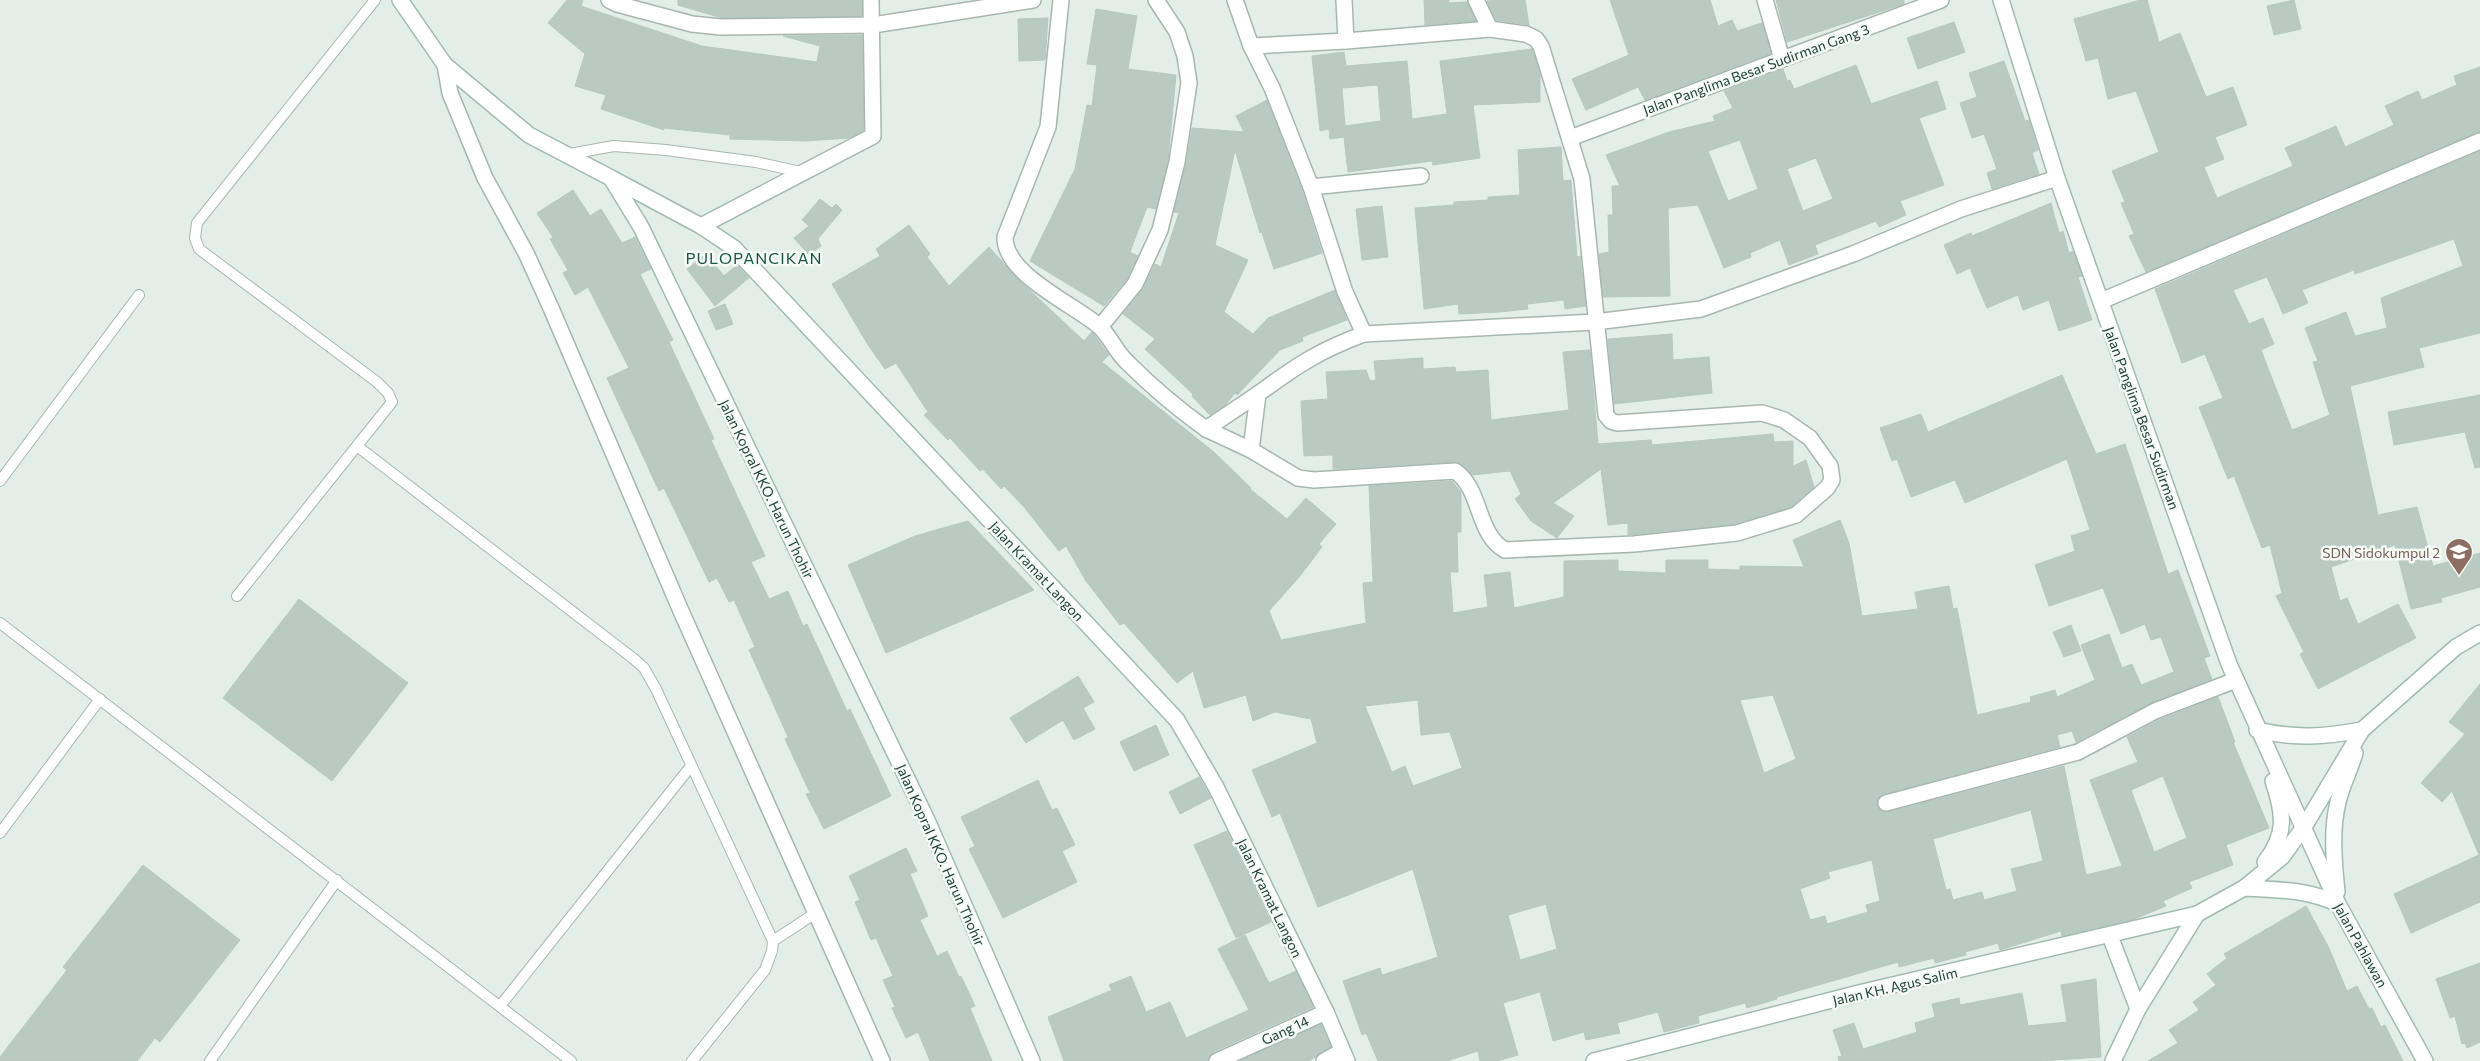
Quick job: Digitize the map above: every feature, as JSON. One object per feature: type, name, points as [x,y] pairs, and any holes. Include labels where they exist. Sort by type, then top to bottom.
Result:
[{"type":"street","name":"Jalan Kopral KKO. Harun Thohir","points":[[400,0],[444,65],[529,136],[569,154],[611,178],[641,227],[922,811],[1032,1061]]},
{"type":"street","points":[[609,0],[617,4],[692,24],[721,27],[873,24],[1000,2],[1033,0]]},
{"type":"street","points":[[701,226],[873,136],[873,24],[871,0]]},
{"type":"street","points":[[1061,0],[1048,127],[1005,237],[1005,246],[1022,271],[1100,327],[1126,361],[1176,407],[1206,430],[1251,450],[1298,478],[1314,480],[1455,470],[1467,482],[1492,539],[1505,550],[1634,544],[1737,532],[1796,515],[1827,488],[1832,480],[1830,466],[1810,438],[1784,420],[1762,413],[1612,421],[1606,414],[1595,322],[1586,206],[1582,179],[1541,46],[1536,39],[1526,34],[1490,29],[1346,41],[1251,46]]},
{"type":"street","points":[[1100,327],[1134,284],[1160,230],[1177,162],[1189,82],[1185,56],[1177,32],[1156,0]]},
{"type":"street","points":[[1235,0],[1251,46],[1272,88],[1311,187],[1345,292],[1364,334]]},
{"type":"street","points":[[1344,0],[1346,41]]},
{"type":"street","points":[[1476,0],[1490,29]]},
{"type":"street","points":[[1765,0],[1782,59]]},
{"type":"street","name":"Jalan Panglima Besar Sudirman Gang 3","points":[[1570,138],[1941,0]]},
{"type":"street","name":"Jalan Panglima Besar Sudirman","points":[[2001,0],[2057,178],[2236,680],[2257,730],[2304,827]]},
{"type":"street","points":[[444,65],[450,94],[485,178],[526,253],[681,611],[882,1061]]},
{"type":"street","points":[[2101,301],[2480,141]]},
{"type":"street","points":[[1311,187],[1421,176]]},
{"type":"street","name":"Jalan Kramat Langon","points":[[611,178],[701,226],[734,248],[1177,720],[1216,787],[1326,1012],[1345,1056]]},
{"type":"street","points":[[1206,430],[1300,362],[1332,346],[1364,334],[1595,322],[1719,304],[1853,254],[1961,210],[2057,178]]},
{"type":"street","points":[[1251,450],[1258,394]]},
{"type":"street","points":[[2113,1061],[2138,1009],[2197,914],[2244,888],[2282,857],[2304,827],[2362,730],[2456,647],[2480,633]]},
{"type":"street","points":[[1886,803],[2078,752],[2155,711],[2236,680]]},
{"type":"street","points":[[2244,888],[2276,848],[2283,825],[2279,800],[2257,730],[2284,736],[2320,737],[2362,730]]},
{"type":"street","points":[[2338,904],[2334,862],[2338,802],[2362,730]]},
{"type":"street","name":"Jalan Pahlawan","points":[[2304,827],[2338,904],[2425,1061]]},
{"type":"street","points":[[2244,888],[2303,892],[2320,895],[2338,904]]},
{"type":"street","name":"Jalan KH. Agus Salim","points":[[1594,1061],[1863,992],[2110,936],[2197,914]]},
{"type":"street","points":[[2110,936],[2138,1009]]},
{"type":"street","name":"Gang 14","points":[[1217,1061],[1326,1012]]},
{"type":"street","points":[[1324,1061],[1345,1056]]},
{"type":"lane","points":[[237,596],[392,402],[388,393],[377,382],[199,249],[195,238],[197,223],[375,0]]},
{"type":"lane","points":[[569,154],[614,146],[666,150],[756,162],[805,173]]},
{"type":"lane","points":[[0,481],[139,295]]},
{"type":"lane","points":[[357,446],[634,659],[644,668],[656,689],[773,941],[772,951],[765,970],[692,1061]]},
{"type":"lane","points":[[0,623],[338,880],[571,1061]]},
{"type":"lane","points":[[0,833],[100,699]]},
{"type":"lane","points":[[500,1006],[691,766]]},
{"type":"lane","points":[[210,1061],[338,880]]},
{"type":"lane","points":[[773,941],[817,912]]},
{"type":"building","points":[[567,0],[583,0],[581,6],[702,46],[817,62],[820,46],[783,36],[862,35],[864,130],[849,138],[806,141],[730,139],[730,135],[664,128],[664,130],[601,109],[606,95],[575,86],[585,54],[548,23]]},
{"type":"building","points":[[678,0],[862,0],[862,16],[722,18],[678,5]]},
{"type":"building","points":[[1424,0],[1449,0],[1449,3],[1467,2],[1476,21],[1425,25]]},
{"type":"building","points":[[1525,0],[1529,25],[1496,20],[1487,1]]},
{"type":"building","points":[[1610,0],[1710,0],[1718,26],[1732,20],[1737,31],[1762,23],[1771,53],[1645,100],[1638,87],[1586,110],[1572,79],[1629,55]]},
{"type":"building","points":[[1776,0],[1904,0],[1904,4],[1787,42]]},
{"type":"building","points":[[2140,0],[2147,0],[2159,42],[2180,33],[2206,97],[2233,87],[2247,125],[2215,137],[2224,159],[2204,167],[2217,198],[2293,166],[2285,148],[2336,126],[2345,147],[2394,125],[2385,106],[2418,91],[2422,100],[2457,85],[2454,76],[2480,67],[2480,132],[2146,272],[2129,236],[2134,234],[2121,203],[2125,202],[2112,171],[2159,152],[2136,91],[2108,99],[2098,58],[2086,61],[2074,19]]},
{"type":"building","points":[[2294,0],[2301,29],[2274,35],[2267,6]]},
{"type":"building","points":[[1096,9],[1137,16],[1128,69],[1176,75],[1168,160],[1156,209],[1147,207],[1130,252],[1138,256],[1127,279],[1104,306],[1030,261],[1075,169],[1087,105],[1092,106],[1097,65],[1087,64]]},
{"type":"building","points":[[1048,18],[1045,60],[1019,61],[1018,19]]},
{"type":"building","points":[[1954,22],[1965,52],[1918,69],[1907,38]]},
{"type":"building","points":[[1532,49],[1540,73],[1540,102],[1473,105],[1480,158],[1433,165],[1432,161],[1348,172],[1344,137],[1330,139],[1329,129],[1320,131],[1312,56],[1344,52],[1346,66],[1407,61],[1412,119],[1447,114],[1440,61]],"holes":[[[1378,85],[1381,121],[1345,126],[1342,88]]]},
{"type":"building","points":[[2004,61],[2025,121],[2029,120],[2038,150],[2032,153],[2039,174],[1992,189],[1987,173],[1997,169],[1984,134],[1972,138],[1960,103],[1977,97],[1969,73]]},
{"type":"building","points":[[1856,65],[1871,104],[1937,81],[1946,109],[1919,118],[1944,185],[1900,201],[1906,215],[1879,227],[1876,221],[1815,245],[1818,254],[1789,265],[1780,240],[1750,253],[1751,257],[1724,268],[1698,205],[1668,208],[1670,296],[1603,297],[1599,254],[1609,252],[1608,215],[1613,215],[1612,186],[1620,186],[1606,155],[1669,132],[1715,121],[1713,116],[1733,108],[1724,91],[1783,69],[1787,81],[1790,80],[1794,89]],"holes":[[[1740,140],[1758,189],[1728,201],[1708,151]],[[1816,158],[1833,199],[1803,211],[1787,169]]]},
{"type":"building","points":[[1267,100],[1302,190],[1322,253],[1274,269],[1261,230],[1260,233],[1235,150],[1215,245],[1248,260],[1224,312],[1253,334],[1268,318],[1335,290],[1347,320],[1302,337],[1303,341],[1280,350],[1237,395],[1235,393],[1226,404],[1210,415],[1192,396],[1193,394],[1145,349],[1155,339],[1123,314],[1142,290],[1155,264],[1161,267],[1179,213],[1174,212],[1186,164],[1192,128],[1244,132],[1236,116]]},
{"type":"building","points":[[1561,147],[1563,181],[1571,180],[1577,257],[1580,256],[1586,306],[1565,309],[1564,300],[1527,304],[1528,309],[1499,312],[1459,314],[1458,304],[1424,309],[1415,208],[1454,205],[1454,202],[1488,200],[1488,197],[1520,195],[1518,150]]},
{"type":"building","points":[[2480,151],[2480,333],[2419,348],[2424,367],[2350,386],[2378,515],[2417,507],[2433,566],[2480,553],[2480,587],[2441,598],[2442,602],[2411,609],[2395,545],[2331,567],[2340,601],[2347,598],[2358,624],[2398,604],[2416,638],[2318,689],[2300,654],[2304,652],[2276,596],[2282,593],[2270,545],[2262,548],[2234,476],[2228,479],[2199,407],[2223,398],[2205,354],[2182,363],[2155,289]],"holes":[[[2454,239],[2463,266],[2381,298],[2387,328],[2355,336],[2346,312],[2305,328],[2318,361],[2313,362],[2330,415],[2292,430],[2261,350],[2274,344],[2263,318],[2249,324],[2233,290],[2267,277],[2283,314],[2308,303],[2302,290],[2354,270],[2355,274]]]},
{"type":"building","points":[[573,190],[590,216],[601,209],[622,243],[635,237],[651,269],[640,274],[673,340],[669,342],[714,439],[711,440],[765,556],[751,562],[769,599],[788,591],[803,626],[807,624],[847,711],[850,709],[891,796],[824,829],[806,794],[810,793],[785,739],[788,737],[749,650],[755,647],[734,600],[729,602],[717,578],[709,582],[664,488],[659,491],[607,378],[629,368],[588,287],[575,295],[563,273],[568,270],[550,239],[553,237],[537,213]]},
{"type":"building","points":[[820,199],[832,208],[836,204],[842,210],[818,239],[821,246],[809,255],[794,238],[809,226],[802,220]]},
{"type":"building","points":[[2051,203],[2059,233],[2063,231],[2069,253],[2073,251],[2082,276],[2078,277],[2092,320],[2059,331],[2049,300],[2023,310],[2018,295],[1987,308],[1970,268],[1957,274],[1944,245],[1971,233],[1972,236]]},
{"type":"building","points":[[1382,206],[1388,257],[1362,260],[1356,209]]},
{"type":"building","points":[[909,225],[930,254],[927,257],[949,286],[989,247],[1021,282],[1084,341],[1092,332],[1109,355],[1102,362],[1215,453],[1250,489],[1287,519],[1306,498],[1336,524],[1319,544],[1322,547],[1300,576],[1269,611],[1281,640],[1366,623],[1363,583],[1373,582],[1369,486],[1452,481],[1461,492],[1461,532],[1457,532],[1458,572],[1450,572],[1453,613],[1488,607],[1484,575],[1510,572],[1514,608],[1564,597],[1564,561],[1618,560],[1618,571],[1666,573],[1666,560],[1708,560],[1708,569],[1740,570],[1740,566],[1804,567],[1793,540],[1840,520],[1849,543],[1862,616],[1918,609],[1915,592],[1949,586],[1953,609],[1957,608],[1977,715],[2031,702],[2030,697],[2055,690],[2057,697],[2095,680],[2081,645],[2109,634],[2122,668],[2132,664],[2141,685],[2174,672],[2161,637],[2151,640],[2145,624],[2121,634],[2103,588],[2049,606],[2035,565],[2075,551],[2071,536],[2090,530],[2067,459],[1965,503],[1955,480],[1911,497],[1897,459],[1892,461],[1880,428],[1921,414],[1928,432],[2062,375],[2096,454],[2125,444],[2168,574],[2178,570],[2210,656],[2204,658],[2212,679],[2151,703],[2076,742],[2072,731],[2057,735],[2060,747],[1884,794],[1877,800],[1877,806],[1883,812],[1888,812],[2064,766],[2086,875],[2122,866],[2090,780],[2138,762],[2127,737],[2159,720],[2218,697],[2235,742],[2233,742],[2269,828],[2226,845],[2233,865],[2189,882],[2192,888],[2163,901],[2166,906],[2132,920],[2062,936],[2061,931],[2000,950],[1998,943],[1965,952],[1966,955],[1935,963],[1934,958],[1899,967],[1898,962],[1777,997],[1777,999],[1747,1008],[1745,1003],[1698,1016],[1699,1023],[1664,1032],[1658,1012],[1617,1023],[1620,1033],[1586,1040],[1584,1032],[1553,1041],[1540,992],[1503,1003],[1518,1055],[1497,1061],[1480,1061],[1478,1051],[1447,1061],[1378,1061],[1366,1033],[1362,1035],[1343,981],[1380,968],[1382,975],[1438,957],[1413,869],[1318,907],[1280,813],[1272,817],[1252,770],[1317,743],[1311,719],[1275,712],[1253,721],[1246,695],[1204,708],[1193,671],[1177,683],[1124,623],[1120,625],[1086,581],[1066,546],[1059,551],[1024,507],[1004,486],[1001,489],[983,469],[980,471],[950,438],[948,440],[924,415],[928,412],[896,363],[885,369],[868,345],[832,284],[880,256],[876,249]],"holes":[[[1773,695],[1796,759],[1764,773],[1740,700]],[[1418,700],[1421,735],[1450,732],[1462,768],[1413,786],[1405,766],[1392,772],[1365,706]],[[2163,776],[2187,838],[2154,852],[2131,790]],[[2031,810],[2043,861],[2011,869],[2017,891],[1984,900],[1982,892],[1953,900],[1950,889],[1946,890],[1933,839]],[[1872,860],[1880,901],[1866,905],[1868,912],[1827,924],[1825,916],[1810,920],[1800,889],[1830,878],[1828,872]],[[1546,904],[1557,949],[1520,960],[1508,915]]]},
{"type":"building","points":[[706,254],[724,276],[737,265],[749,278],[715,306],[687,269]]},
{"type":"building","points":[[725,304],[733,324],[716,330],[708,311]]},
{"type":"building","points":[[1672,334],[1673,360],[1709,357],[1712,393],[1614,404],[1608,339]]},
{"type":"building","points":[[1590,350],[1598,444],[1651,440],[1652,445],[1773,434],[1774,442],[1793,441],[1793,466],[1806,460],[1814,487],[1791,507],[1735,524],[1628,535],[1628,523],[1608,525],[1601,469],[1553,503],[1574,516],[1557,538],[1531,521],[1515,499],[1521,494],[1510,471],[1472,475],[1461,464],[1454,462],[1333,469],[1333,455],[1304,456],[1301,401],[1328,399],[1326,372],[1366,370],[1370,381],[1376,380],[1374,361],[1423,358],[1423,369],[1455,367],[1456,372],[1488,370],[1491,420],[1569,410],[1563,352]]},
{"type":"building","points":[[2480,395],[2480,467],[2475,468],[2465,432],[2394,445],[2388,412]]},
{"type":"building","points":[[968,521],[1034,590],[886,653],[848,565],[915,536]]},
{"type":"building","points":[[299,599],[408,683],[332,781],[223,698]]},
{"type":"building","points":[[2071,625],[2081,651],[2064,657],[2053,632]]},
{"type":"building","points":[[1078,676],[1094,702],[1083,708],[1095,729],[1074,740],[1063,720],[1026,743],[1010,718]]},
{"type":"building","points":[[2480,684],[2480,902],[2411,933],[2394,894],[2479,855],[2452,791],[2442,802],[2421,783],[2465,734],[2449,722]]},
{"type":"building","points":[[1156,725],[1169,755],[1134,771],[1120,742]]},
{"type":"building","points":[[1199,777],[1211,798],[1180,814],[1169,792]]},
{"type":"building","points":[[1038,780],[1052,810],[1057,808],[1075,845],[1062,851],[1077,882],[1003,918],[969,849],[975,846],[961,817]]},
{"type":"building","points":[[1227,831],[1271,922],[1236,938],[1194,845]]},
{"type":"building","points":[[906,848],[917,871],[910,874],[928,916],[920,920],[937,956],[947,951],[959,977],[961,976],[975,1006],[970,1008],[992,1061],[930,1061],[918,1032],[906,1038],[892,1008],[895,1007],[883,980],[893,976],[876,938],[871,940],[855,902],[860,900],[849,876]]},
{"type":"building","points":[[143,865],[240,940],[160,1042],[155,1038],[137,1061],[0,1061],[0,1057],[67,970],[63,967]]},
{"type":"building","points":[[2306,906],[2328,946],[2347,991],[2357,986],[2369,1009],[2372,1008],[2381,1027],[2385,1025],[2403,1061],[2148,1061],[2178,1043],[2169,1030],[2199,1010],[2193,1002],[2216,985],[2207,974],[2227,958],[2224,954]]},
{"type":"building","points":[[1245,935],[1269,983],[1296,971],[1313,1007],[1213,1052],[1208,1061],[1064,1061],[1048,1017],[1112,990],[1109,985],[1131,976],[1146,1012],[1170,1002],[1186,1038],[1249,1010],[1218,949]]},
{"type":"building","points":[[2480,963],[2480,1042],[2467,1048],[2465,1043],[2462,1044],[2455,1016],[2450,1018],[2436,979]]},
{"type":"building","points":[[2096,979],[2101,1057],[2040,1061],[1839,1061],[1838,1057],[1842,1056],[1833,1030],[1854,1023],[1863,1049],[1917,1032],[1915,1023],[1935,1017],[1932,1004],[1959,998],[1960,1005],[2022,993],[2028,1026],[2067,1022],[2061,985]]},
{"type":"building","points":[[1321,1024],[1331,1047],[1309,1061],[1240,1061]]},
{"type":"place","name":"SDN Sidokumpul 2","points":[[2459,576]]},
{"type":"district","name":"PULOPANCIKAN","points":[[754,257]]}]
